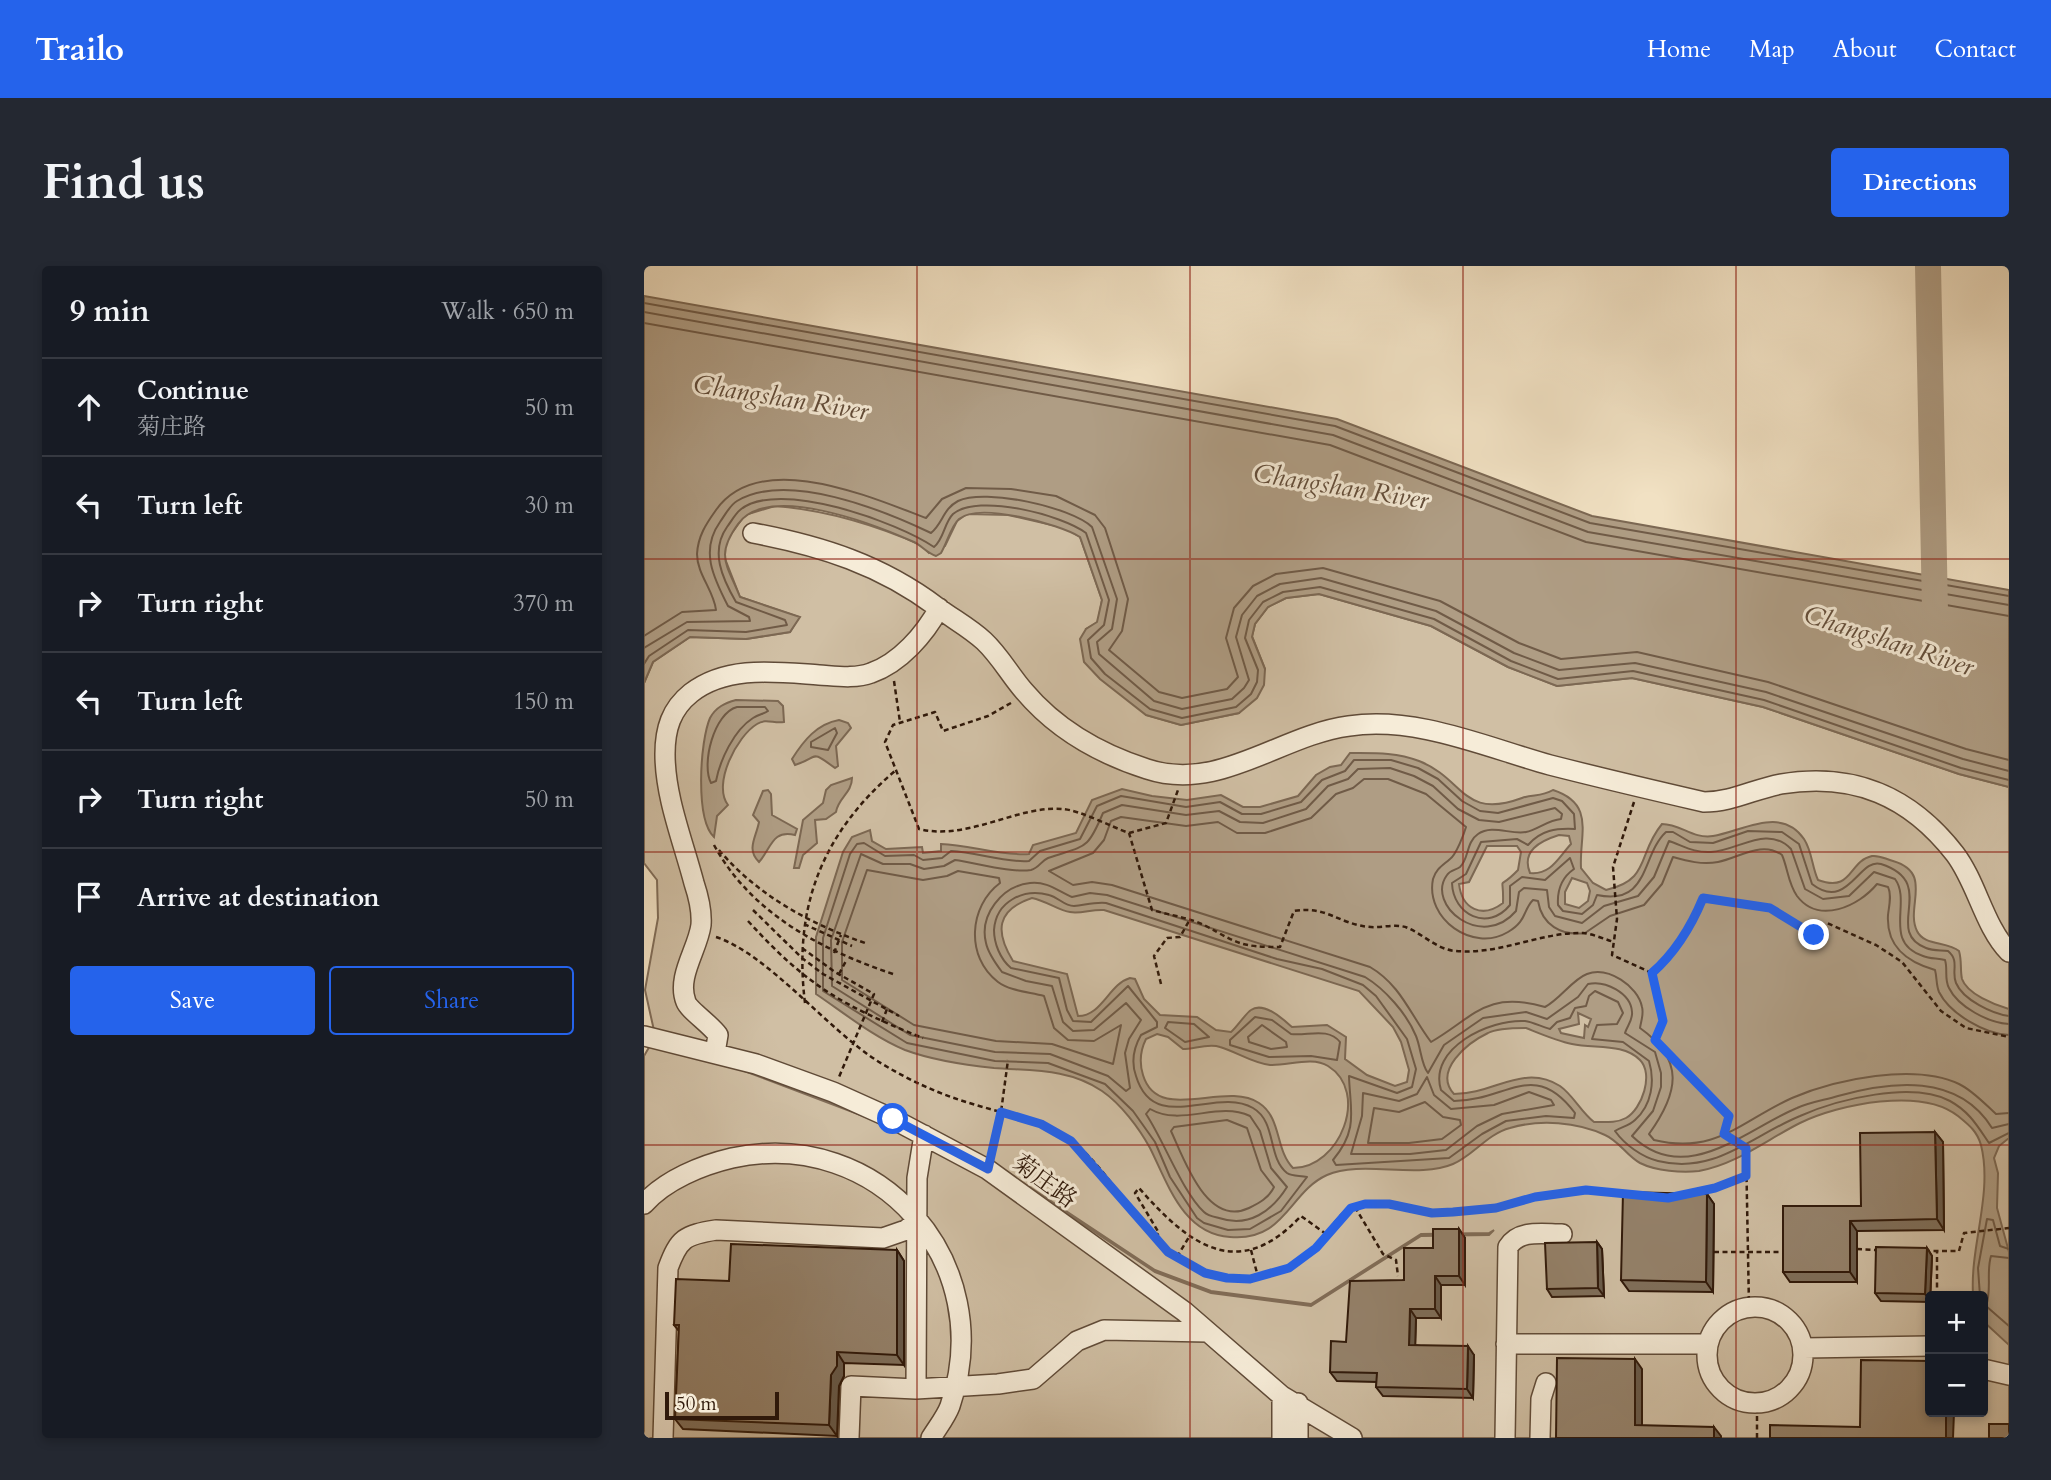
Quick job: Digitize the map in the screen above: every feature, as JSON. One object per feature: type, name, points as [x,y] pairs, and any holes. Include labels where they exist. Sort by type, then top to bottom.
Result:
[{"type":"street","points":[[753,533],[833,551],[898,580],[985,642],[1024,691],[1065,729],[1101,751],[1149,770],[1184,775],[1212,772],[1250,760],[1311,732],[1351,725],[1382,724],[1410,726],[1637,788],[1704,802],[1726,802],[1779,784],[1839,783],[1869,788],[1914,810],[1956,855],[2009,952]]},
{"type":"street","points":[[715,1053],[718,1035],[709,1022],[686,1003],[683,987],[699,931],[697,894],[669,789],[665,755],[668,725],[680,702],[704,683],[728,675],[787,673],[845,677],[870,674],[891,664],[932,620],[939,608]]},
{"type":"street","name":"菊庄路","points":[[644,1036],[756,1063],[833,1092],[988,1169],[1208,1332],[1290,1399],[1352,1438]]},
{"type":"street","points":[[916,1389],[917,1178],[924,1135]]},
{"type":"street","points":[[644,1204],[651,1196],[704,1164],[764,1151],[826,1158],[882,1185],[927,1229],[954,1285],[962,1346],[950,1407],[931,1438]]},
{"type":"street","points":[[663,1438],[668,1268],[676,1247],[689,1235],[716,1230],[883,1238],[906,1230],[918,1220]]},
{"type":"street","points":[[1504,1438],[1508,1247],[1513,1239],[1523,1235],[1562,1234]]},
{"type":"street","points":[[1749,1307],[1771,1309],[1785,1317],[1796,1328],[1804,1348],[1800,1373],[1792,1386],[1781,1397],[1757,1403],[1734,1399],[1721,1390],[1711,1377],[1706,1361],[1707,1344],[1714,1329],[1725,1317],[1749,1307]]},
{"type":"street","points":[[849,1438],[851,1386],[916,1389],[1033,1379],[1077,1340],[1104,1330],[1208,1332]]},
{"type":"street","points":[[1506,1344],[1707,1344]]},
{"type":"street","points":[[1804,1348],[1925,1346]]},
{"type":"street","points":[[1988,1369],[2009,1375]]},
{"type":"street","points":[[1540,1438],[1541,1399],[1546,1383]]},
{"type":"street","points":[[1282,1438],[1290,1399]]},
{"type":"street","points":[[1290,1399],[1298,1438]]},
{"type":"path","points":[[891,664],[901,723]]},
{"type":"path","points":[[1024,691],[1004,709],[943,731],[935,712],[893,725],[885,742],[919,829],[938,832],[970,828],[1040,810],[1063,809],[1129,833],[1166,824],[1184,775]]},
{"type":"path","points":[[805,1004],[802,974],[803,935],[816,875],[838,834],[860,805],[896,770]]},
{"type":"path","points":[[1637,788],[1613,867],[1617,919],[1612,955],[1652,973]]},
{"type":"path","points":[[1129,833],[1152,910],[1189,920],[1205,926],[1228,941],[1252,947],[1280,947],[1294,911],[1313,907],[1349,923],[1371,927],[1405,927],[1442,948],[1455,951],[1512,947],[1557,935],[1586,933],[1614,942]]},
{"type":"path","points":[[868,944],[805,918],[760,889],[714,845],[727,868],[746,890],[803,935],[847,959],[896,975]]},
{"type":"path","points":[[1652,973],[1665,962],[1690,928],[1703,898],[1770,908],[1814,935],[1827,923],[1877,945],[1902,962],[1941,1012],[1966,1028],[2009,1037]]},
{"type":"path","points":[[753,910],[802,958],[842,987],[900,1016]]},
{"type":"path","points":[[748,920],[802,974],[865,1015],[923,1038]]},
{"type":"path","points":[[1161,984],[1154,956],[1167,938],[1180,937],[1189,920]]},
{"type":"path","points":[[804,924],[852,946]]},
{"type":"path","points":[[699,931],[723,939],[744,951],[852,1044],[877,1061],[933,1091],[1041,1124],[1071,1141],[1155,1237],[1177,1258],[1205,1273],[1227,1278],[1258,1277],[1289,1268],[1316,1248],[1338,1219],[1355,1207],[1389,1204],[1432,1213],[1496,1208],[1535,1197],[1586,1190],[1629,1195]]},
{"type":"path","points":[[834,953],[841,935]]},
{"type":"path","points":[[802,948],[874,994],[833,1092]]},
{"type":"path","points":[[839,974],[847,959]]},
{"type":"path","points":[[1652,973],[1663,1021],[1655,1040],[1729,1116],[1724,1134],[1746,1148],[1749,1307]]},
{"type":"path","points":[[882,1022],[887,1009]]},
{"type":"path","points":[[988,1169],[1001,1112],[1008,1060]]},
{"type":"path","points":[[1685,1196],[1746,1176]]},
{"type":"path","points":[[1155,1237],[1159,1233],[1141,1209],[1135,1193],[1139,1188],[1167,1220],[1189,1237],[1203,1245],[1231,1253],[1251,1250],[1276,1240],[1301,1216],[1326,1234]]},
{"type":"path","points":[[1355,1207],[1383,1254],[1396,1260],[1398,1276]]},
{"type":"path","points":[[1924,1251],[1959,1251],[1964,1233],[2009,1228]]},
{"type":"path","points":[[1177,1258],[1189,1237]]},
{"type":"path","points":[[1251,1250],[1258,1277]]},
{"type":"path","points":[[1857,1250],[1884,1250]]},
{"type":"path","points":[[1937,1251],[1937,1291]]},
{"type":"path","points":[[1714,1252],[1790,1252]]},
{"type":"path","points":[[1757,1403],[1757,1438]]},
{"type":"shaded area","points":[[775,506],[867,524],[921,545],[929,553],[945,546],[957,521],[967,514],[1008,515],[1065,528],[1080,537],[1102,600],[1098,622],[1086,629],[1146,715],[1181,725],[1239,713],[1265,669],[1252,636],[1255,624],[1268,607],[1286,598],[1319,594],[1431,626],[1508,667],[1557,686],[1632,678],[1763,707],[1959,774],[2009,787],[2009,1438],[644,1438],[644,1056],[655,1037],[995,1166],[1155,1272],[1211,1293],[1311,1306],[1421,1236],[1489,1235],[1494,1230],[1489,1233],[1421,1234],[1311,1304],[1211,1291],[1155,1270],[995,1164],[655,1035],[645,990],[658,918],[657,880],[644,863],[644,683],[653,662],[690,637],[746,639],[790,632],[799,617],[740,597],[724,556],[726,541],[745,515]]},
{"type":"water","name":"Changshan River","points":[[644,296],[1337,419],[1592,516],[2009,590],[2009,787],[1959,774],[1763,707],[1632,678],[1557,686],[1508,667],[1431,626],[1319,594],[1286,598],[1268,607],[1255,624],[1252,637],[1265,669],[1264,685],[1257,698],[1239,713],[1181,725],[1146,715],[1100,679],[1084,662],[1080,639],[1086,629],[1097,622],[1102,600],[1080,537],[1038,521],[1001,514],[969,514],[959,519],[941,553],[936,556],[914,542],[875,526],[823,511],[773,507],[753,512],[738,524],[725,552],[725,560],[740,597],[800,617],[790,632],[746,639],[690,637],[653,662],[644,683]]},
{"type":"water","points":[[736,700],[778,701],[783,706],[784,722],[764,721],[757,724],[735,749],[723,785],[728,805],[717,816],[714,837],[708,828],[702,798],[704,744],[712,714],[721,706]]},
{"type":"water","points":[[839,720],[848,723],[851,728],[836,746],[838,766],[835,768],[815,756],[795,765],[792,759],[806,739],[824,725]]},
{"type":"water","points":[[1350,753],[1402,756],[1434,769],[1475,801],[1487,804],[1545,794],[1553,790],[1575,803],[1580,812],[1583,833],[1581,868],[1593,883],[1606,890],[1620,886],[1637,873],[1654,835],[1662,824],[1693,834],[1713,836],[1760,823],[1784,824],[1795,829],[1804,839],[1818,880],[1829,883],[1844,879],[1864,859],[1872,856],[1905,866],[1915,882],[1914,922],[1920,936],[1959,951],[1962,979],[1969,989],[1996,1005],[2009,1009],[2009,1138],[1999,1146],[1994,1158],[1998,1173],[1997,1208],[2009,1252],[2009,1345],[1988,1326],[1988,1291],[1973,1291],[1983,1201],[1984,1163],[1981,1145],[1969,1125],[1942,1107],[1902,1100],[1836,1110],[1800,1123],[1726,1163],[1692,1172],[1646,1166],[1610,1138],[1583,1127],[1558,1123],[1522,1125],[1502,1131],[1467,1156],[1439,1168],[1356,1169],[1327,1175],[1314,1183],[1275,1224],[1263,1232],[1230,1237],[1214,1234],[1189,1217],[1179,1205],[1135,1125],[1123,1109],[1102,1091],[1063,1074],[994,1068],[915,1054],[882,1039],[816,994],[816,937],[843,852],[852,837],[870,830],[872,841],[886,849],[922,847],[923,853],[941,851],[941,844],[1029,854],[1033,845],[1076,833],[1092,800],[1122,789],[1187,800],[1221,795],[1243,807],[1260,807],[1298,796],[1316,775],[1330,767],[1341,765]],"holes":[[[1559,835],[1569,836],[1571,844],[1549,868],[1530,873],[1530,853],[1539,844]],[[1487,846],[1517,846],[1521,852],[1518,870],[1503,883],[1503,903],[1495,908],[1481,911],[1469,905],[1464,900],[1459,884],[1469,882]],[[1572,878],[1587,883],[1590,891],[1588,901],[1579,908],[1565,904],[1565,892]],[[1032,898],[1070,912],[1104,910],[1359,991],[1393,1027],[1401,1042],[1409,1070],[1407,1082],[1395,1086],[1367,1075],[1345,1059],[1346,1037],[1327,1025],[1292,1027],[1268,1010],[1256,1008],[1231,1032],[1216,1030],[1197,1017],[1160,1015],[1144,999],[1135,979],[1123,981],[1093,1011],[1078,1016],[1067,974],[1013,961],[1007,950],[1003,941],[1002,923],[1011,909]],[[1578,1013],[1591,1019],[1588,1027],[1585,1025],[1584,1038],[1561,1033],[1559,1029],[1579,1024]],[[1526,1028],[1572,1044],[1617,1049],[1633,1055],[1640,1060],[1646,1074],[1644,1091],[1637,1107],[1622,1120],[1594,1122],[1560,1086],[1534,1078],[1521,1078],[1482,1090],[1454,1094],[1448,1076],[1450,1067],[1462,1051],[1492,1031]],[[1157,1034],[1168,1037],[1183,1049],[1216,1046],[1270,1065],[1322,1063],[1340,1078],[1347,1093],[1348,1110],[1344,1127],[1336,1143],[1324,1156],[1310,1165],[1293,1168],[1283,1152],[1271,1117],[1259,1103],[1245,1097],[1229,1096],[1177,1100],[1163,1097],[1151,1090],[1141,1066],[1146,1039]]]},
{"type":"water","points":[[852,778],[850,788],[836,812],[826,819],[815,820],[817,843],[803,855],[799,868],[794,868],[803,820],[823,803],[826,790],[831,785]]},
{"type":"water","points":[[768,790],[771,794],[772,815],[797,829],[795,835],[777,837],[759,862],[752,848],[759,822],[753,815],[763,791]]},
{"type":"building","points":[[1935,1132],[1937,1219],[1850,1221],[1850,1272],[1783,1272],[1783,1206],[1861,1206],[1860,1133]]},
{"type":"building","points":[[1623,1192],[1707,1194],[1706,1282],[1621,1280]]},
{"type":"building","points":[[1433,1229],[1459,1229],[1459,1276],[1435,1276],[1435,1309],[1410,1309],[1409,1345],[1468,1346],[1467,1389],[1376,1387],[1377,1373],[1330,1372],[1331,1341],[1346,1342],[1350,1281],[1404,1280],[1404,1248],[1433,1248]]},
{"type":"building","points":[[1597,1242],[1598,1288],[1547,1289],[1545,1243]]},
{"type":"building","points":[[731,1244],[897,1250],[897,1355],[837,1352],[837,1366],[831,1375],[829,1425],[675,1419],[679,1325],[674,1325],[676,1279],[729,1281]]},
{"type":"building","points":[[1876,1247],[1927,1248],[1925,1294],[1875,1293]]},
{"type":"building","points":[[1557,1358],[1635,1359],[1635,1425],[1714,1427],[1714,1438],[1556,1438]]},
{"type":"building","points":[[1861,1360],[1925,1361],[1925,1417],[1946,1417],[1946,1438],[1770,1438],[1770,1425],[1860,1427]]},
{"type":"building","points":[[1989,1424],[2009,1424],[2009,1438],[1989,1438]]},
{"type":"waterway","points":[[1928,266],[1935,611]]},
{"type":"route","points":[[893,1119],[988,1169],[1001,1112],[1041,1124],[1071,1141],[1168,1252],[1205,1273],[1227,1278],[1250,1279],[1272,1275],[1289,1268],[1316,1248],[1338,1219],[1351,1208],[1365,1204],[1389,1204],[1432,1213],[1496,1208],[1535,1197],[1586,1190],[1651,1198],[1685,1196],[1746,1176],[1746,1148],[1724,1134],[1729,1116],[1655,1040],[1663,1021],[1652,973],[1665,962],[1690,928],[1703,898],[1770,908],[1814,935]]}]
